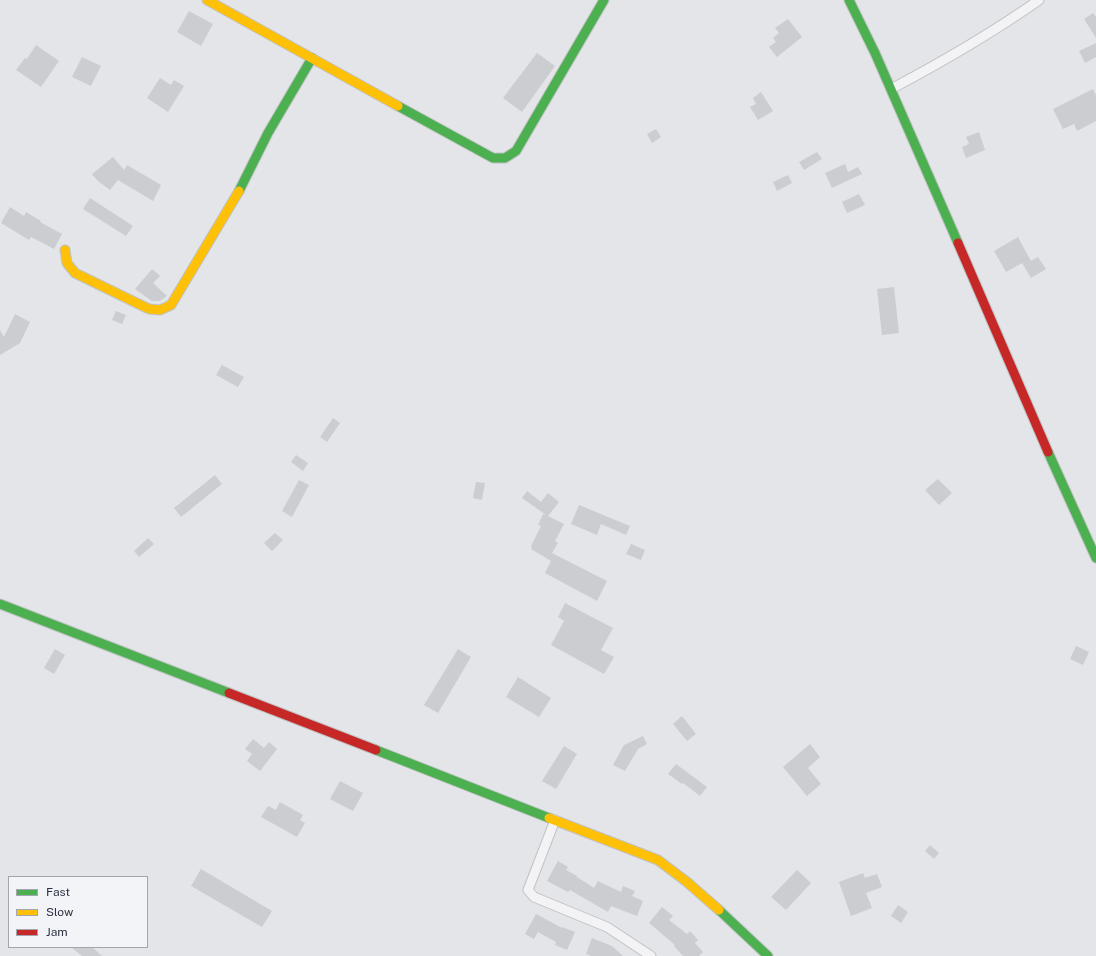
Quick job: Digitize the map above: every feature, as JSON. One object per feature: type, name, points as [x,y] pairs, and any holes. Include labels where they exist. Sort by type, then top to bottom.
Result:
[{"type":"street","points":[[207,0],[493,158],[502,159],[509,157],[516,151],[604,0]]},
{"type":"street","points":[[849,0],[875,52],[1067,495],[1096,558]]},
{"type":"street","points":[[891,89],[928,70],[1005,24],[1039,0]]},
{"type":"street","points":[[65,250],[66,262],[75,273],[149,309],[157,311],[165,309],[171,305],[244,182],[268,133],[312,58]]},
{"type":"street","points":[[0,604],[658,860],[681,876],[768,956]]},
{"type":"street","points":[[555,820],[528,890],[534,897],[607,927],[651,956]]},
{"type":"building","points":[[189,11],[213,24],[201,46],[177,32]]},
{"type":"building","points":[[1093,13],[1096,17],[1096,38],[1084,19]]},
{"type":"building","points":[[788,19],[802,37],[777,57],[769,47],[776,42],[773,38],[779,33],[775,28]]},
{"type":"building","points":[[1096,43],[1096,57],[1085,63],[1079,51]]},
{"type":"building","points":[[36,45],[59,61],[41,87],[16,70],[25,58],[27,59]]},
{"type":"building","points":[[537,53],[555,66],[522,112],[503,98]]},
{"type":"building","points":[[82,57],[101,66],[91,86],[72,77]]},
{"type":"building","points":[[160,78],[171,85],[174,80],[184,86],[168,112],[147,98]]},
{"type":"building","points":[[1093,89],[1096,95],[1096,121],[1077,131],[1074,124],[1063,129],[1053,109]]},
{"type":"building","points":[[761,92],[773,111],[758,120],[750,107],[756,104],[753,98]]},
{"type":"building","points":[[656,129],[661,137],[652,143],[647,134]]},
{"type":"building","points":[[979,132],[985,150],[966,158],[962,147],[969,144],[966,137]]},
{"type":"building","points":[[817,152],[822,159],[804,170],[799,162]]},
{"type":"building","points":[[113,157],[124,170],[127,165],[161,185],[153,201],[118,180],[110,190],[98,181],[92,174]]},
{"type":"building","points":[[845,164],[848,172],[858,167],[862,174],[832,188],[825,173]]},
{"type":"building","points":[[788,175],[792,183],[777,191],[773,182]]},
{"type":"building","points":[[859,194],[865,205],[847,213],[842,202]]},
{"type":"building","points":[[90,198],[133,226],[126,236],[83,209]]},
{"type":"building","points":[[10,207],[24,216],[26,212],[41,221],[40,222],[62,234],[54,249],[31,237],[29,240],[1,223]]},
{"type":"building","points":[[1018,237],[1031,261],[1038,257],[1046,269],[1031,278],[1022,263],[1006,272],[994,251]]},
{"type":"building","points":[[152,269],[160,276],[153,283],[167,296],[160,301],[152,301],[135,289]]},
{"type":"building","points":[[894,287],[899,333],[882,335],[877,289]]},
{"type":"building","points":[[116,311],[126,315],[122,324],[112,320]]},
{"type":"building","points":[[15,314],[30,322],[20,343],[0,355],[0,330],[4,337]]},
{"type":"building","points":[[222,365],[244,377],[238,387],[216,375]]},
{"type":"building","points":[[333,418],[340,423],[327,442],[320,437]]},
{"type":"building","points":[[296,455],[308,463],[303,471],[291,462]]},
{"type":"building","points":[[215,475],[222,484],[181,517],[174,508]]},
{"type":"building","points":[[938,479],[952,493],[939,505],[925,490]]},
{"type":"building","points":[[299,480],[309,485],[292,517],[282,511]]},
{"type":"building","points":[[476,482],[485,483],[482,500],[473,498]]},
{"type":"building","points":[[527,491],[541,502],[548,493],[559,502],[548,516],[564,524],[555,541],[558,543],[552,553],[607,581],[597,601],[545,573],[551,561],[531,549],[531,546],[541,526],[538,525],[543,514],[546,515],[522,498]]},
{"type":"building","points":[[579,505],[630,526],[626,535],[601,524],[597,535],[571,524]]},
{"type":"building","points":[[275,533],[283,540],[272,551],[264,543]]},
{"type":"building","points":[[148,538],[154,544],[139,557],[134,551]]},
{"type":"building","points":[[631,544],[645,550],[641,560],[626,554]]},
{"type":"building","points":[[565,603],[613,628],[601,650],[614,657],[604,674],[551,645],[564,621],[558,617]]},
{"type":"building","points":[[1076,646],[1089,652],[1083,665],[1070,659]]},
{"type":"building","points":[[55,649],[65,655],[54,674],[44,668]]},
{"type":"building","points":[[458,649],[471,657],[438,713],[424,705]]},
{"type":"building","points":[[518,677],[551,698],[539,717],[506,697]]},
{"type":"building","points":[[682,716],[696,734],[687,741],[673,724]]},
{"type":"building","points":[[643,736],[647,744],[638,749],[625,771],[613,765],[624,745]]},
{"type":"building","points":[[253,739],[264,748],[269,742],[277,749],[260,771],[247,761],[252,754],[245,749]]},
{"type":"building","points":[[810,744],[820,757],[808,768],[821,784],[807,796],[783,767]]},
{"type":"building","points":[[564,746],[577,754],[556,789],[542,781]]},
{"type":"building","points":[[676,764],[707,787],[700,796],[668,774]]},
{"type":"building","points":[[340,781],[363,793],[353,811],[330,799]]},
{"type":"building","points":[[280,802],[303,815],[300,820],[305,823],[297,837],[261,817],[268,806],[276,810]]},
{"type":"building","points":[[930,845],[939,853],[934,859],[925,851]]},
{"type":"building","points":[[558,861],[568,867],[566,870],[594,888],[598,881],[621,892],[623,886],[635,891],[632,896],[643,901],[637,916],[611,906],[608,912],[570,890],[568,892],[547,881]]},
{"type":"building","points":[[201,869],[272,911],[262,927],[191,886]]},
{"type":"building","points":[[797,870],[811,883],[786,910],[771,897]]},
{"type":"building","points":[[863,873],[865,878],[877,874],[882,887],[866,893],[872,908],[851,916],[839,882]]},
{"type":"building","points":[[898,905],[908,912],[901,923],[891,916]]},
{"type":"building","points":[[662,907],[673,916],[669,920],[687,934],[690,931],[698,940],[695,943],[703,952],[699,956],[683,956],[674,946],[675,945],[649,923]]},
{"type":"building","points":[[536,914],[562,928],[575,932],[567,950],[555,945],[556,942],[538,932],[534,939],[525,934]]},
{"type":"building","points":[[592,938],[612,946],[623,956],[591,956],[586,954]]},
{"type":"building","points":[[72,948],[93,948],[102,956],[82,956]]},
{"type":"traffic: fast","points":[[398,106],[493,158],[505,158],[516,151],[604,0]]},
{"type":"traffic: fast","points":[[849,0],[875,53],[958,243]]},
{"type":"traffic: fast","points":[[239,191],[268,133],[312,58]]},
{"type":"traffic: fast","points":[[1048,452],[1096,558]]},
{"type":"traffic: fast","points":[[0,604],[229,693]]},
{"type":"traffic: fast","points":[[376,750],[549,818]]},
{"type":"traffic: fast","points":[[719,910],[768,956]]},
{"type":"traffic: slow","points":[[207,0],[398,106]]},
{"type":"traffic: slow","points":[[65,250],[67,263],[75,273],[149,309],[160,310],[171,305],[239,191]]},
{"type":"traffic: slow","points":[[549,818],[658,860],[687,882],[719,910]]},
{"type":"traffic: jam","points":[[958,243],[1048,452]]},
{"type":"traffic: jam","points":[[229,693],[376,750]]}]
